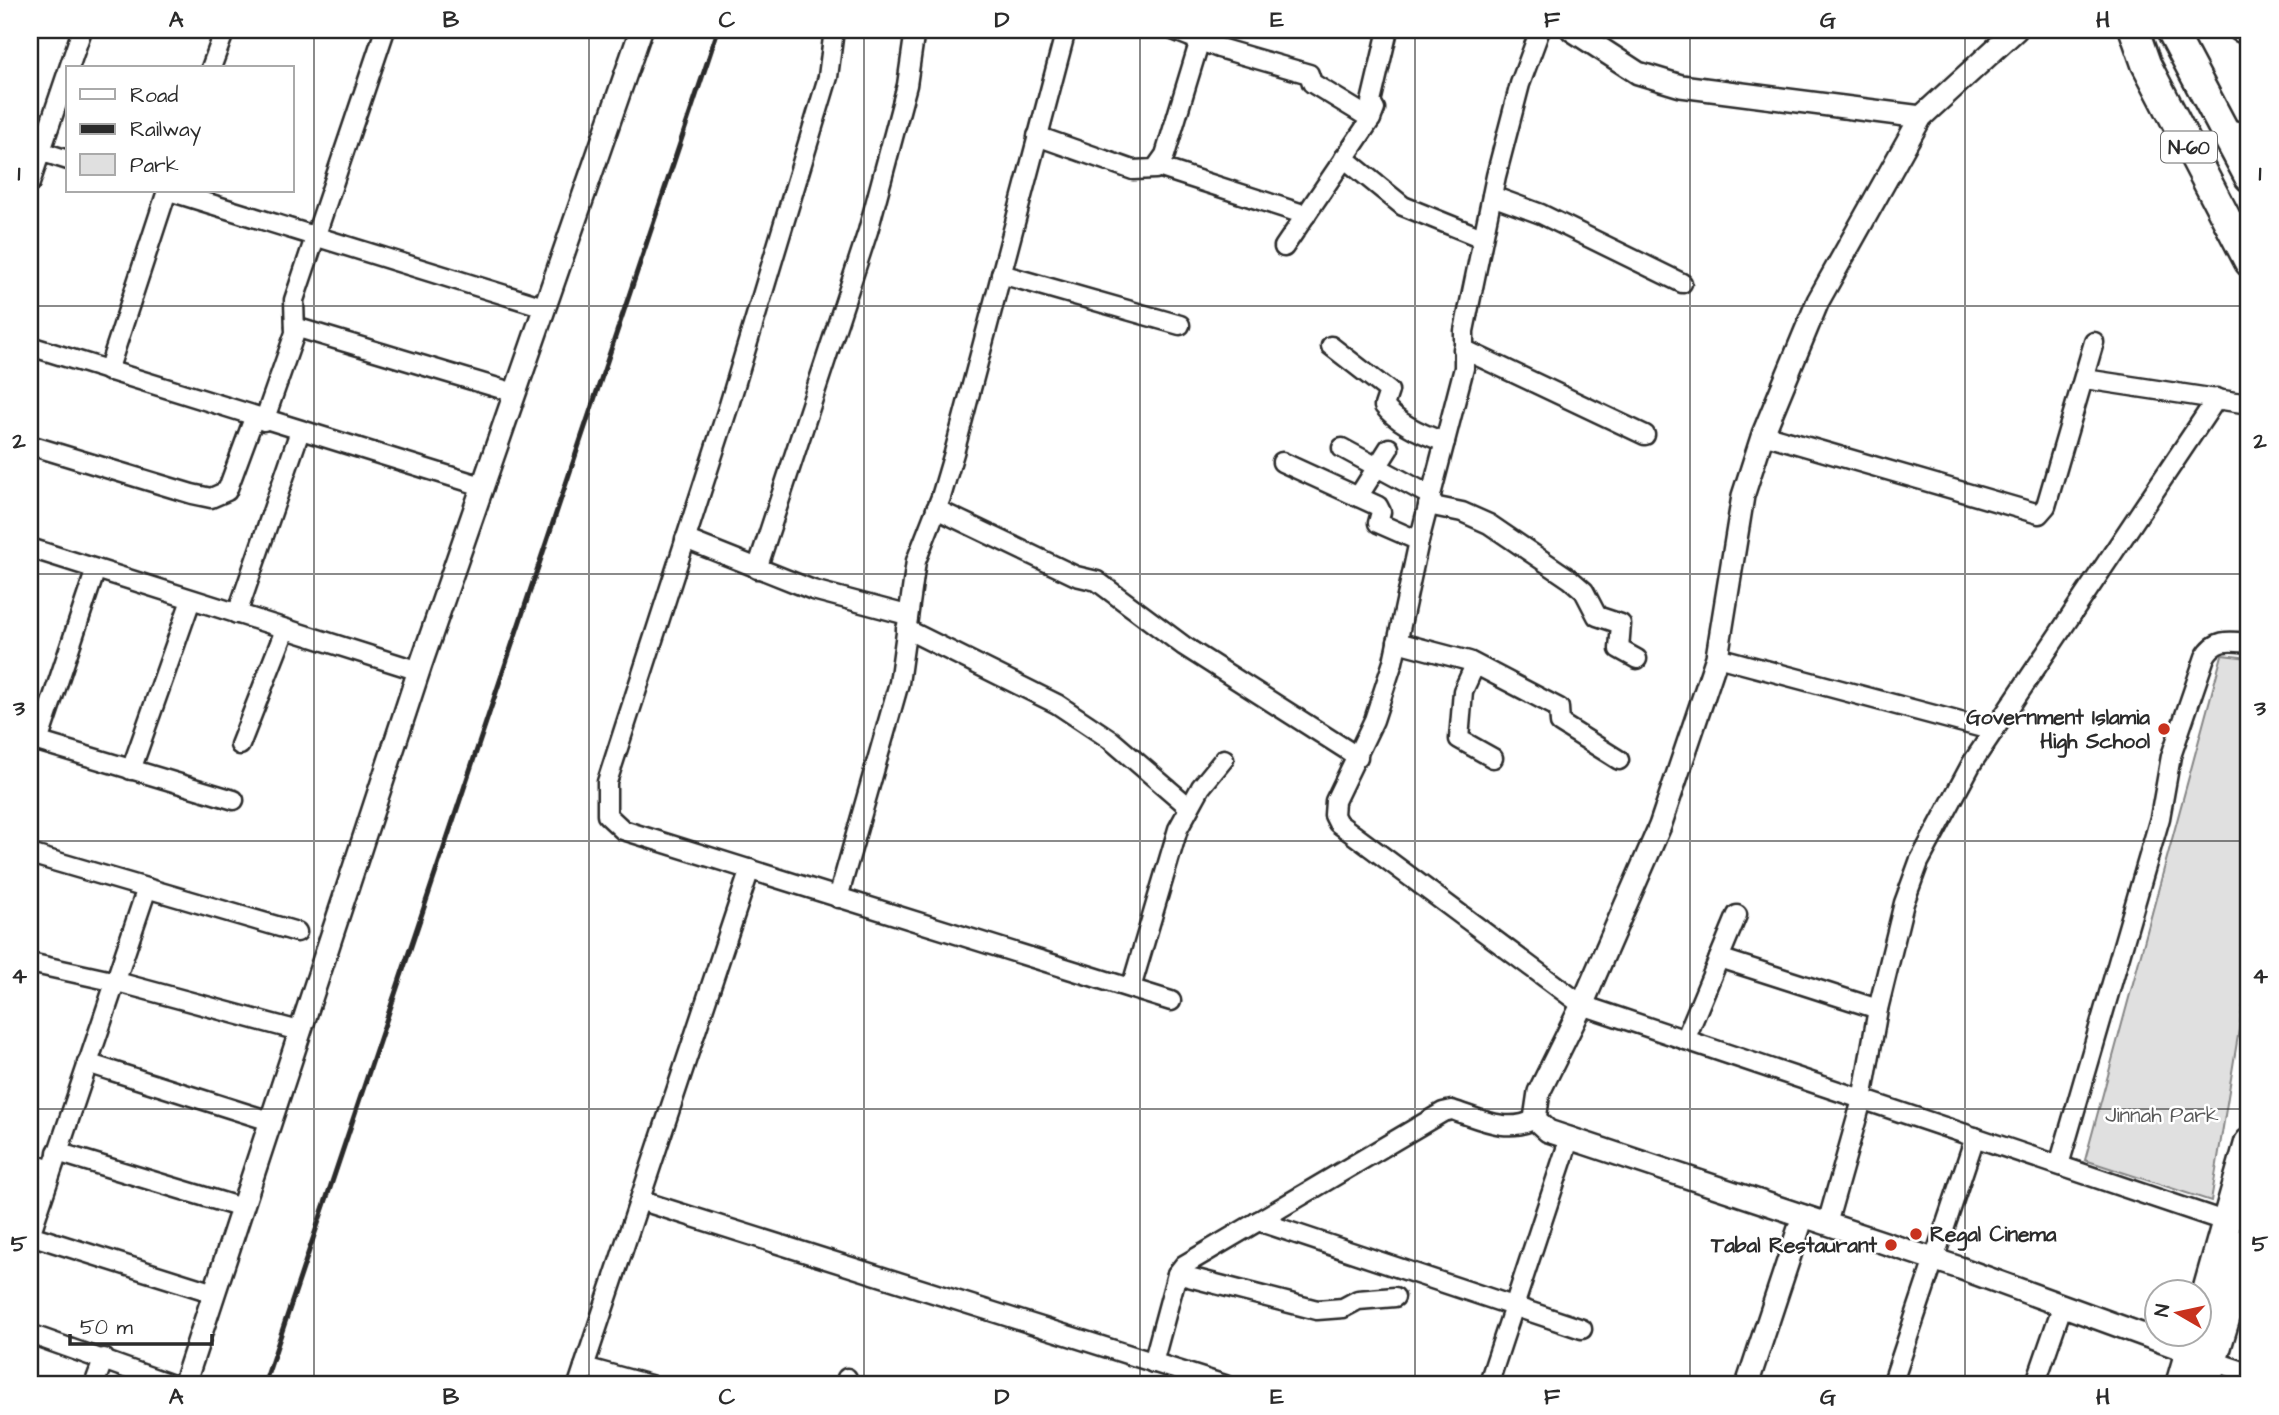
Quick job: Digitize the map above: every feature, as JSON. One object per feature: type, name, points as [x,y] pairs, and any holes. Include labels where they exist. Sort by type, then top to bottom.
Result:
[{"type":"highway","name":"N-60","points":[[2171,30],[2185,56],[2236,131],[2249,177]]},
{"type":"highway","name":"N-60","points":[[2138,41],[2249,262]]},
{"type":"highway","points":[[2138,41],[2147,45],[2161,43],[2185,56]]},
{"type":"highway","points":[[2211,1278],[2249,1143]]},
{"type":"highway","points":[[2180,1385],[2201,1358],[2249,1240]]},
{"type":"street","points":[[70,66],[82,30]]},
{"type":"street","points":[[212,66],[225,30]]},
{"type":"street","points":[[30,445],[176,491],[211,498],[227,491],[295,327],[292,308],[385,30]]},
{"type":"street","points":[[184,1385],[419,671],[641,30]]},
{"type":"street","points":[[828,77],[834,30]]},
{"type":"street","points":[[845,30],[607,782],[604,807],[611,821],[623,830],[1171,1001]]},
{"type":"street","points":[[757,569],[868,231],[907,85],[915,30]]},
{"type":"street","points":[[838,898],[892,712],[916,561],[954,453],[1066,30]]},
{"type":"street","points":[[1173,30],[1308,74],[1312,83],[1371,119]]},
{"type":"street","points":[[1284,247],[1371,119],[1375,109],[1371,102],[1388,30]]},
{"type":"street","points":[[1540,30],[1520,85],[1482,238],[1463,349],[1465,368],[1419,541],[1396,642],[1374,720],[1335,801],[1334,815],[1344,830],[1582,1005],[2227,1222]]},
{"type":"street","points":[[1572,30],[1638,73],[1681,86],[1921,117]]},
{"type":"street","points":[[1535,1119],[1539,1092],[1582,1005],[1660,826],[1717,657],[1743,496],[1763,434],[1818,301],[1921,117],[2016,30]]},
{"type":"street","points":[[1037,136],[1133,170],[1149,171],[1158,167],[1165,155],[1200,40]]},
{"type":"street","points":[[30,183],[35,150],[66,76]]},
{"type":"street","points":[[35,150],[66,159]]},
{"type":"street","points":[[1345,158],[1403,206],[1482,238]]},
{"type":"street","points":[[1158,167],[1306,215]]},
{"type":"street","points":[[108,371],[168,192]]},
{"type":"street","points":[[171,192],[316,234],[544,307]]},
{"type":"street","points":[[1492,196],[1541,214],[1682,283]]},
{"type":"street","points":[[1001,274],[1180,325]]},
{"type":"street","points":[[295,327],[515,393]]},
{"type":"street","points":[[1763,434],[2039,514],[2046,506],[2094,342]]},
{"type":"street","points":[[30,346],[482,486]]},
{"type":"street","points":[[1331,346],[1389,391],[1384,406],[1391,413],[1413,429],[1445,442]]},
{"type":"street","points":[[1463,349],[1646,435]]},
{"type":"street","points":[[2085,379],[2249,404]]},
{"type":"street","points":[[1826,1224],[1863,1100],[1878,1009],[1905,903],[1919,862],[1958,786],[2217,398]]},
{"type":"street","points":[[237,614],[300,431]]},
{"type":"street","points":[[1342,448],[1377,466],[1430,500],[1489,524],[1570,579],[1584,591],[1597,616],[1621,624],[1619,649],[1637,659]]},
{"type":"street","points":[[1358,497],[1388,448]]},
{"type":"street","points":[[1282,462],[1380,508],[1378,523],[1419,541]]},
{"type":"street","points":[[936,509],[1076,576],[1097,581],[1184,646],[1358,757]]},
{"type":"street","points":[[685,540],[813,590],[906,622],[1075,715],[1111,740],[1189,807]]},
{"type":"street","points":[[30,548],[419,671]]},
{"type":"street","points":[[96,569],[34,741],[234,800]]},
{"type":"street","points":[[131,770],[191,600]]},
{"type":"street","points":[[240,745],[285,630]]},
{"type":"street","points":[[1396,642],[1475,665],[1559,708],[1560,723],[1619,760]]},
{"type":"street","points":[[2059,1166],[2160,818],[2171,756],[2205,657],[2218,642],[2249,643]]},
{"type":"street","points":[[1717,657],[1994,731]]},
{"type":"street","points":[[1475,665],[1463,691],[1459,739],[1493,758]]},
{"type":"street","points":[[1130,988],[1172,845],[1189,807],[1224,759]]},
{"type":"street","points":[[30,854],[297,932]]},
{"type":"street","points":[[578,1385],[642,1201],[750,869]]},
{"type":"street","points":[[147,888],[30,1235],[214,1293]]},
{"type":"street","points":[[1685,1040],[1737,915]]},
{"type":"street","points":[[1719,958],[1878,1009]]},
{"type":"street","points":[[30,963],[114,981],[299,1031]]},
{"type":"street","points":[[87,1063],[270,1121]]},
{"type":"street","points":[[1153,1363],[1177,1273],[1184,1265],[1443,1112],[1452,1110],[1509,1127],[1520,1127],[1535,1119]]},
{"type":"street","points":[[1535,1119],[1548,1131],[1936,1260],[2201,1358],[2249,1373]]},
{"type":"street","points":[[1488,1385],[1570,1137]]},
{"type":"street","points":[[1892,1385],[1975,1137]]},
{"type":"street","points":[[57,1152],[242,1208]]},
{"type":"street","points":[[30,1163],[51,1170]]},
{"type":"street","points":[[642,1201],[1225,1385]]},
{"type":"street","points":[[1746,1385],[1803,1216]]},
{"type":"street","points":[[1258,1222],[1582,1329]]},
{"type":"street","points":[[1177,1273],[1318,1310],[1343,1308],[1358,1300],[1395,1297]]},
{"type":"street","points":[[2035,1385],[2062,1307]]},
{"type":"street","points":[[30,1334],[173,1385]]},
{"type":"street","points":[[94,1385],[104,1359]]},
{"type":"street","points":[[584,1367],[650,1385]]},
{"type":"green space","name":"Jinnah Park","points":[[2222,655],[2249,658],[2249,968],[2211,1201],[2085,1160]]},
{"type":"railway","points":[[264,1385],[718,30]]},
{"type":"place","name":"Government Islamia High School","points":[[2164,729]]},
{"type":"place","name":"Regal Cinema","points":[[1916,1234]]},
{"type":"place","name":"Tabal Restaurant","points":[[1891,1245]]}]
